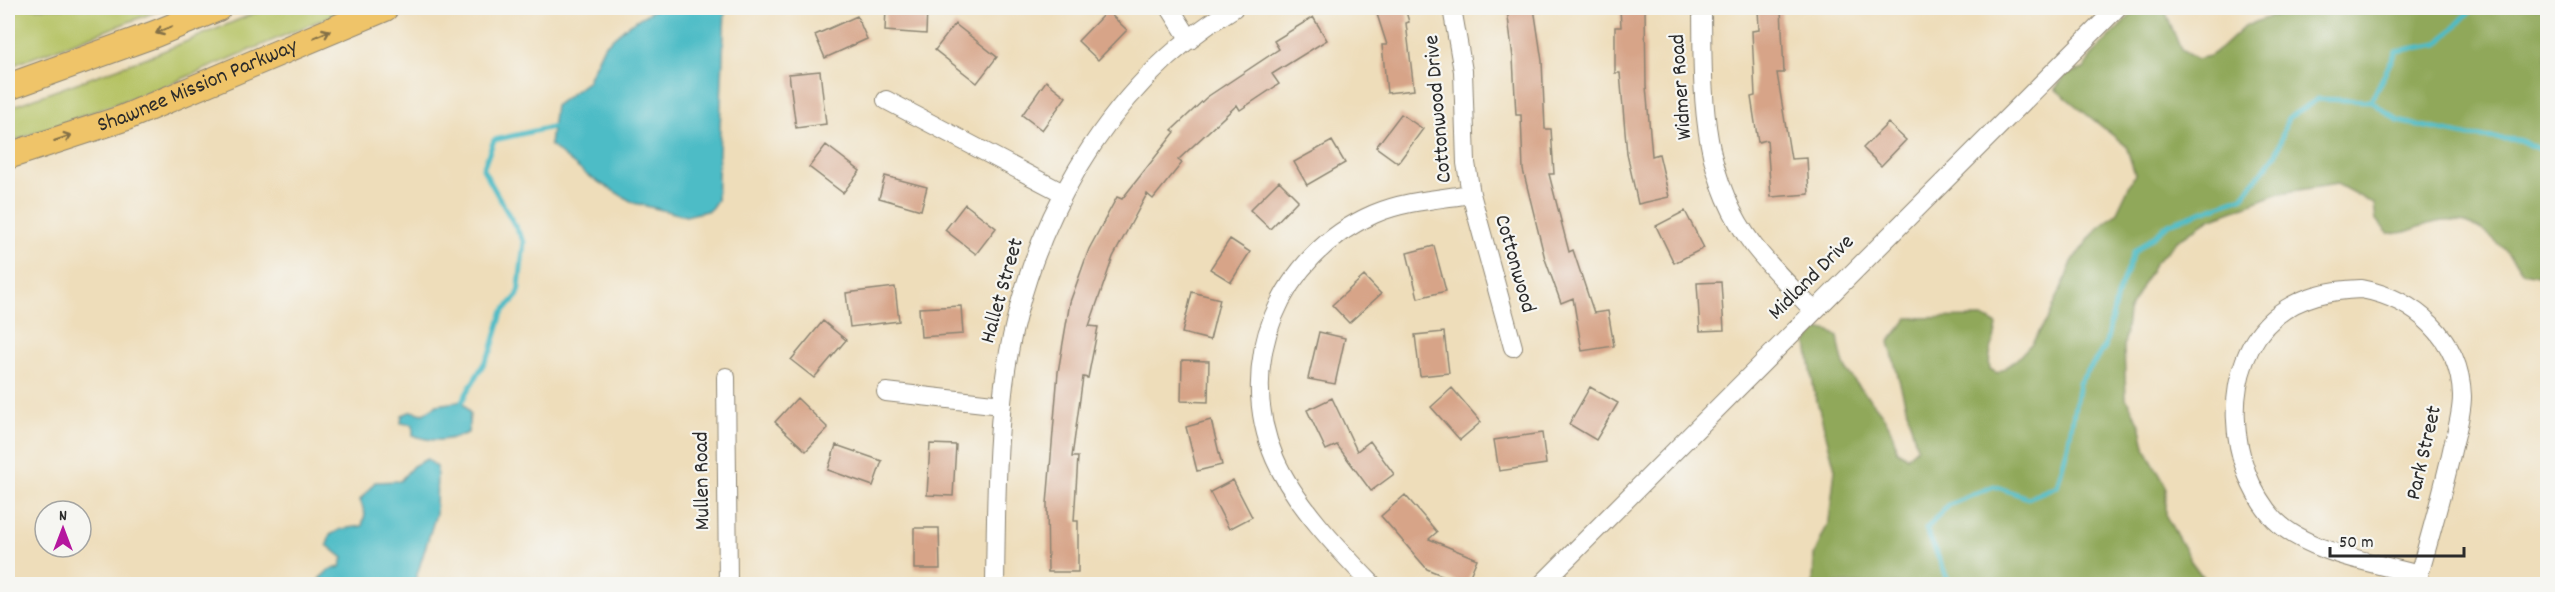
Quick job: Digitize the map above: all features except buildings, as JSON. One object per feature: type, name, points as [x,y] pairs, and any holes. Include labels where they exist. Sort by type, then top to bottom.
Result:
[{"type":"highway","points":[[8,87],[155,34],[218,8]]},
{"type":"highway","name":"Shawnee Mission Parkway","points":[[8,156],[124,118],[385,8]]},
{"type":"street","points":[[1170,8],[1190,40]]},
{"type":"street","name":"Hallet Street","points":[[996,585],[1002,405],[1014,331],[1026,284],[1046,230],[1063,194],[1098,137],[1131,96],[1190,40],[1234,8]]},
{"type":"street","name":"Cottonwood Drive","points":[[1372,585],[1305,507],[1276,461],[1261,409],[1259,373],[1265,337],[1278,303],[1287,286],[1310,257],[1339,233],[1376,213],[1407,204],[1471,194],[1466,163],[1463,71],[1452,8]]},
{"type":"street","name":"Widmer Road","points":[[1702,8],[1705,128],[1714,169],[1730,208],[1753,244],[1813,310]]},
{"type":"street","name":"Midland Drive","points":[[1542,585],[1813,310],[2118,8]]},
{"type":"street","points":[[886,100],[1063,194]]},
{"type":"street","name":"Cottonwood","points":[[1471,194],[1513,347]]},
{"type":"street","name":"Park Street","points":[[2361,289],[2382,293],[2408,304],[2430,321],[2447,344],[2458,370],[2462,394],[2461,411],[2418,580],[2300,538],[2276,521],[2255,495],[2243,468],[2238,442],[2237,402],[2245,363],[2257,338],[2269,324],[2299,301],[2332,290],[2361,289]]},
{"type":"street","name":"Mullen Road","points":[[726,377],[728,585]]},
{"type":"street","points":[[885,392],[1002,405]]},
{"type":"green space","points":[[8,8],[166,8],[8,67]]},
{"type":"green space","points":[[267,8],[349,8],[170,84],[8,143],[8,108],[156,54]]},
{"type":"green space","points":[[2138,8],[2164,8],[2181,50],[2196,59],[2210,56],[2244,27],[2263,19],[2309,8],[2547,8],[2547,277],[2523,272],[2495,240],[2473,225],[2447,221],[2432,223],[2405,232],[2388,233],[2376,220],[2374,204],[2337,184],[2280,193],[2210,219],[2178,240],[2154,264],[2128,312],[2124,348],[2126,398],[2140,424],[2146,450],[2166,486],[2166,516],[2191,561],[2208,584],[1813,584],[1814,555],[1829,521],[1835,469],[1814,390],[1807,343],[1816,330],[1828,330],[1838,337],[1846,369],[1883,415],[1894,437],[1897,451],[1907,457],[1917,448],[1889,342],[1908,318],[1983,317],[1997,325],[1990,353],[1990,369],[1997,373],[2015,361],[2032,343],[2049,317],[2073,260],[2097,229],[2116,214],[2135,174],[2126,146],[2055,89],[2067,74],[2084,69],[2091,56]]},
{"type":"water","points":[[657,8],[725,8],[717,200],[710,210],[686,216],[634,203],[588,176],[550,145],[555,106],[587,82],[604,46],[628,25]]},
{"type":"water","points":[[462,401],[470,414],[468,433],[461,436],[440,440],[427,439],[413,435],[413,425],[401,423],[402,415],[412,411],[423,414],[437,405]]},
{"type":"water","points":[[427,459],[437,467],[436,514],[414,584],[325,584],[320,578],[329,570],[340,567],[343,558],[327,545],[330,535],[341,529],[362,526],[365,514],[360,500],[375,482],[400,481],[413,466]]},
{"type":"waterway","points":[[2371,101],[2396,51],[2438,44],[2473,8]]},
{"type":"waterway","points":[[1950,584],[1926,529],[1949,505],[1994,486],[2028,498],[2057,486],[2068,446],[2079,383],[2105,347],[2117,296],[2134,252],[2170,223],[2242,197],[2276,154],[2288,118],[2318,99],[2371,101],[2398,121],[2470,136],[2519,140],[2548,153]]},
{"type":"waterway","points":[[462,401],[491,351],[502,313],[518,295],[524,242],[483,169],[494,140],[552,127]]}]
